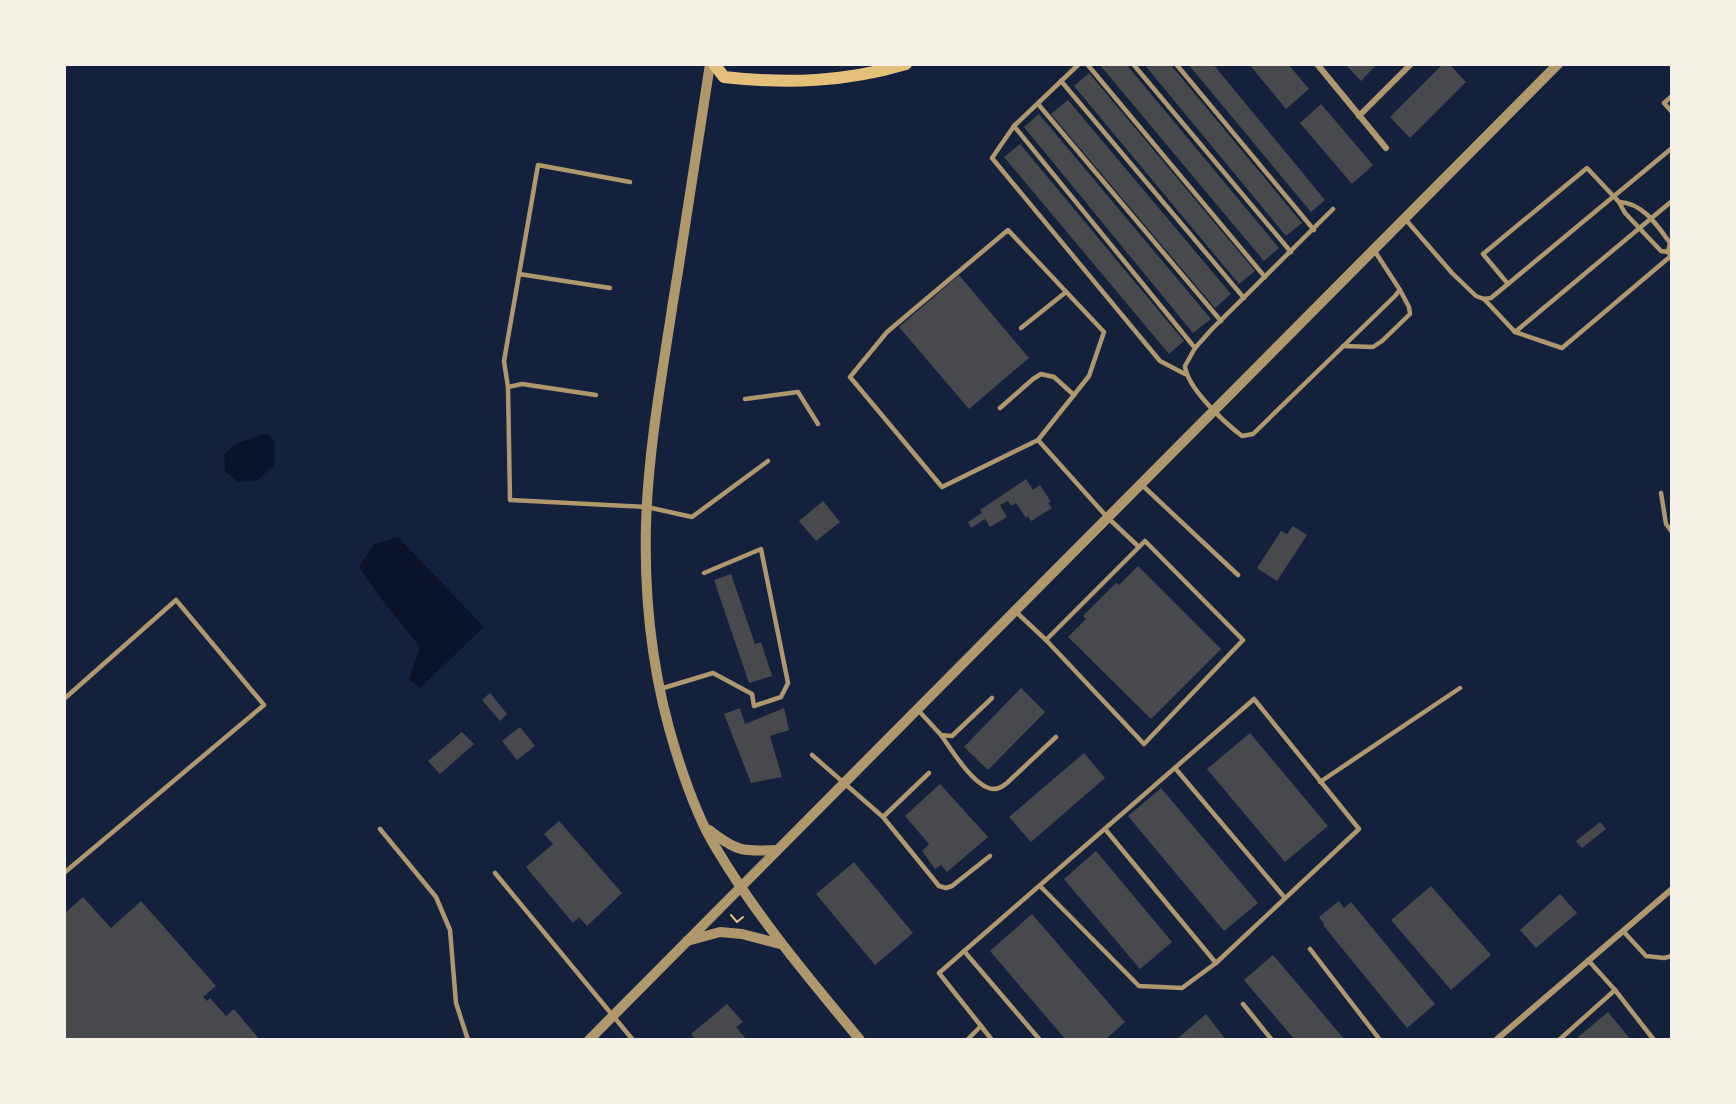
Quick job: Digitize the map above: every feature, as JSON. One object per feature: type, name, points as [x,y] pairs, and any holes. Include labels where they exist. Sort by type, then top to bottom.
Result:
[{"type":"main road","points":[[712,64],[724,76],[792,81],[869,75],[906,64]]},
{"type":"street","points":[[712,64],[662,374],[647,507],[646,582],[652,637],[664,714],[686,783],[715,847],[780,944],[860,1040]]},
{"type":"street","points":[[1317,64],[1386,148]]},
{"type":"street","points":[[1359,116],[1411,64]]},
{"type":"street","points":[[589,1040],[1558,64]]},
{"type":"street","points":[[706,828],[730,846],[749,852],[777,850]]},
{"type":"street","points":[[1496,1040],[1671,889]]},
{"type":"street","points":[[687,940],[720,932],[742,934],[780,944]]},
{"type":"lane","points":[[1078,64],[1014,126],[992,158],[1160,361],[1185,374]]},
{"type":"lane","points":[[1088,64],[1265,277]]},
{"type":"lane","points":[[1133,64],[1291,252]]},
{"type":"lane","points":[[1176,64],[1314,230]]},
{"type":"lane","points":[[1061,81],[1244,298]]},
{"type":"lane","points":[[1671,96],[1664,103],[1671,112]]},
{"type":"lane","points":[[1038,104],[1221,321]]},
{"type":"lane","points":[[1014,126],[1195,348]]},
{"type":"lane","points":[[1484,299],[1491,298],[1671,148]]},
{"type":"lane","points":[[630,182],[538,165],[504,361],[508,387],[510,500],[647,507],[692,517],[768,461]]},
{"type":"lane","points":[[1508,284],[1483,254],[1587,168],[1620,202],[1625,213],[1661,251],[1670,254]]},
{"type":"lane","points":[[1515,332],[1671,201]]},
{"type":"lane","points":[[1404,218],[1452,273],[1476,296],[1484,299],[1515,332],[1562,348],[1670,254],[1670,243],[1651,218],[1632,202],[1620,202]]},
{"type":"lane","points":[[1333,209],[1195,348],[1185,366],[1188,380],[1227,424],[1242,436],[1253,434],[1400,290]]},
{"type":"lane","points":[[1008,230],[1066,292],[1104,332],[1089,376],[1038,440],[942,487],[850,377],[887,332],[1008,230]]},
{"type":"lane","points":[[1343,346],[1373,346],[1410,314],[1400,290],[1373,249]]},
{"type":"lane","points":[[519,274],[610,288]]},
{"type":"lane","points":[[1021,328],[1066,292]]},
{"type":"lane","points":[[1000,408],[1041,374],[1054,377],[1074,394]]},
{"type":"lane","points":[[508,387],[522,384],[596,394]]},
{"type":"lane","points":[[746,399],[798,392],[818,424]]},
{"type":"lane","points":[[1038,440],[1107,517],[1139,547]]},
{"type":"lane","points":[[1140,484],[1238,575]]},
{"type":"lane","points":[[1660,493],[1666,524],[1671,532]]},
{"type":"lane","points":[[1015,610],[1144,744],[1243,640],[1146,541],[1046,640]]},
{"type":"lane","points":[[660,689],[713,673],[752,694],[754,706],[781,697],[788,683],[761,549],[704,573]]},
{"type":"lane","points":[[64,699],[176,600],[264,705],[64,873]]},
{"type":"lane","points":[[1320,782],[1460,688]]},
{"type":"lane","points":[[941,735],[952,736],[992,698]]},
{"type":"lane","points":[[992,1040],[939,973],[1254,699],[1359,829],[1216,963],[1182,987],[1138,986],[1040,886]]},
{"type":"lane","points":[[917,708],[941,735],[957,759],[984,786],[992,789],[999,789],[1007,783],[1056,737]]},
{"type":"lane","points":[[812,755],[883,817],[939,886],[946,888],[952,886],[990,856]]},
{"type":"lane","points":[[1175,768],[1285,898]]},
{"type":"lane","points":[[883,817],[929,772]]},
{"type":"lane","points":[[380,829],[435,897],[450,930],[456,1003],[468,1040]]},
{"type":"lane","points":[[1105,829],[1216,963]]},
{"type":"lane","points":[[495,873],[633,1040]]},
{"type":"lane","points":[[1623,931],[1635,947],[1646,956],[1664,958],[1671,956]]},
{"type":"lane","points":[[1310,949],[1380,1040]]},
{"type":"lane","points":[[964,951],[1040,1040]]},
{"type":"lane","points":[[1588,960],[1654,1040]]},
{"type":"lane","points":[[1559,1040],[1615,990]]},
{"type":"lane","points":[[1243,1004],[1272,1040]]},
{"type":"lane","points":[[967,1040],[981,1026]]},
{"type":"path","points":[[731,915],[737,922],[743,917]]},
{"type":"water","points":[[267,433],[275,442],[274,465],[258,480],[238,482],[225,471],[224,454],[237,443]]},
{"type":"water","points":[[398,537],[484,627],[420,688],[409,679],[420,647],[359,567],[374,544]]},
{"type":"building","points":[[1099,64],[1126,64],[1279,248],[1264,261]]},
{"type":"building","points":[[1144,64],[1170,64],[1302,223],[1286,236]]},
{"type":"building","points":[[1188,64],[1213,64],[1325,200],[1311,212]]},
{"type":"building","points":[[1249,64],[1288,64],[1309,89],[1286,109]]},
{"type":"building","points":[[1345,64],[1377,64],[1361,81]]},
{"type":"building","points":[[1443,64],[1449,64],[1466,82],[1410,138],[1390,117]]},
{"type":"building","points":[[1089,73],[1255,271],[1239,284],[1074,86]]},
{"type":"building","points":[[1068,100],[1231,294],[1215,308],[1051,114]]},
{"type":"building","points":[[1321,104],[1373,165],[1352,184],[1300,123]]},
{"type":"building","points":[[1039,114],[1211,319],[1193,333],[1024,127]]},
{"type":"building","points":[[1020,144],[1184,341],[1169,354],[1004,157]]},
{"type":"building","points":[[959,275],[1029,358],[969,409],[899,327]]},
{"type":"building","points":[[1026,479],[1033,490],[1040,485],[1051,502],[1048,503],[1052,508],[1031,521],[1028,516],[1026,518],[1016,503],[1011,506],[1008,501],[1000,505],[1007,517],[990,527],[985,519],[971,528],[968,522],[982,513],[980,510]]},
{"type":"building","points":[[823,501],[840,522],[816,541],[799,521]]},
{"type":"building","points":[[1293,526],[1307,535],[1277,581],[1257,568],[1281,531],[1287,534]]},
{"type":"building","points":[[1138,566],[1221,649],[1151,719],[1068,637],[1086,619],[1083,616],[1116,583],[1119,585]]},
{"type":"building","points":[[731,574],[755,644],[761,642],[772,676],[749,683],[714,580]]},
{"type":"building","points":[[1021,688],[1045,712],[988,770],[964,747]]},
{"type":"building","points":[[490,693],[507,714],[500,721],[482,700]]},
{"type":"building","points":[[740,708],[745,724],[784,708],[789,730],[770,736],[782,777],[751,783],[724,714]]},
{"type":"building","points":[[520,727],[535,746],[517,760],[502,741]]},
{"type":"building","points":[[462,732],[474,744],[440,774],[428,761]]},
{"type":"building","points":[[1250,733],[1328,826],[1285,862],[1207,769]]},
{"type":"building","points":[[1084,753],[1105,778],[1031,842],[1009,817]]},
{"type":"building","points":[[940,784],[988,837],[947,872],[941,865],[935,869],[922,851],[929,844],[905,816]]},
{"type":"building","points":[[1161,788],[1258,903],[1224,931],[1128,816]]},
{"type":"building","points":[[559,821],[622,893],[587,926],[579,917],[573,923],[526,867],[553,844],[544,834]]},
{"type":"building","points":[[1600,822],[1606,829],[1582,848],[1576,841]]},
{"type":"building","points":[[1096,851],[1172,942],[1140,969],[1064,879]]},
{"type":"building","points":[[854,862],[913,933],[875,965],[816,894]]},
{"type":"building","points":[[1431,886],[1491,955],[1451,990],[1391,920]]},
{"type":"building","points":[[1560,894],[1577,913],[1536,948],[1520,930]]},
{"type":"building","points":[[83,897],[111,928],[141,901],[216,986],[203,997],[207,1001],[210,998],[226,1016],[234,1009],[260,1040],[64,1040],[64,914]]},
{"type":"building","points":[[1339,901],[1344,908],[1351,902],[1435,1004],[1407,1028],[1323,925],[1319,917]]},
{"type":"building","points":[[1032,914],[1125,1022],[1105,1040],[1066,1040],[990,951]]},
{"type":"building","points":[[1273,955],[1345,1040],[1295,1040],[1244,980]]},
{"type":"building","points":[[727,1004],[743,1022],[736,1027],[747,1040],[696,1040],[691,1034]]},
{"type":"building","points":[[1608,1012],[1631,1040],[1578,1040],[1577,1038]]},
{"type":"building","points":[[1206,1014],[1226,1040],[1176,1040]]}]
